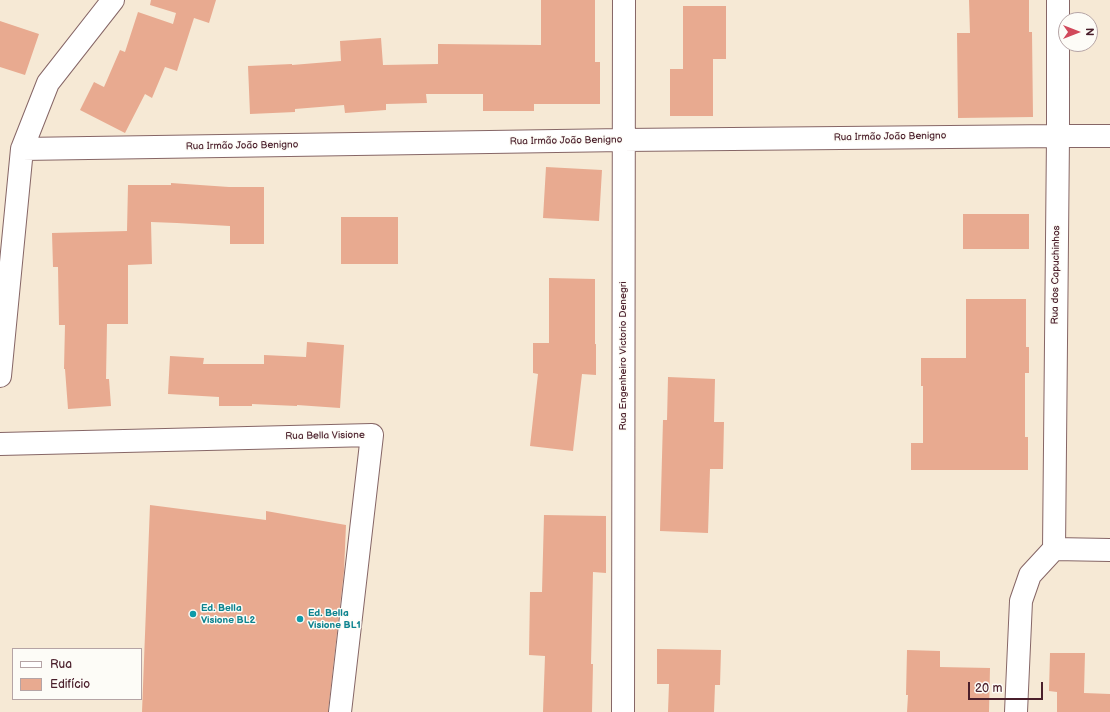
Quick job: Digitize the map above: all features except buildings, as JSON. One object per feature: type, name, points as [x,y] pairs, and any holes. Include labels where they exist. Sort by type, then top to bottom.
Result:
[{"type":"street","points":[[0,376],[22,149],[48,83],[113,0]]},
{"type":"street","name":"Rua Engenheiro Victorio Denegri","points":[[622,712],[624,0]]},
{"type":"street","name":"Rua dos Capuchinhos","points":[[1054,549],[1058,0]]},
{"type":"street","name":"Rua Irmão João Benigno","points":[[22,149],[623,140],[1110,136]]},
{"type":"street","name":"Rua Bella Visione","points":[[0,444],[372,435],[340,712]]},
{"type":"street","points":[[1016,712],[1021,601],[1030,575],[1054,549],[1110,550]]},
{"type":"place","name":"Ed. Bella Visione BL2","points":[[193,614]]},
{"type":"place","name":"Ed. Bella Visione BL1","points":[[300,619]]}]
